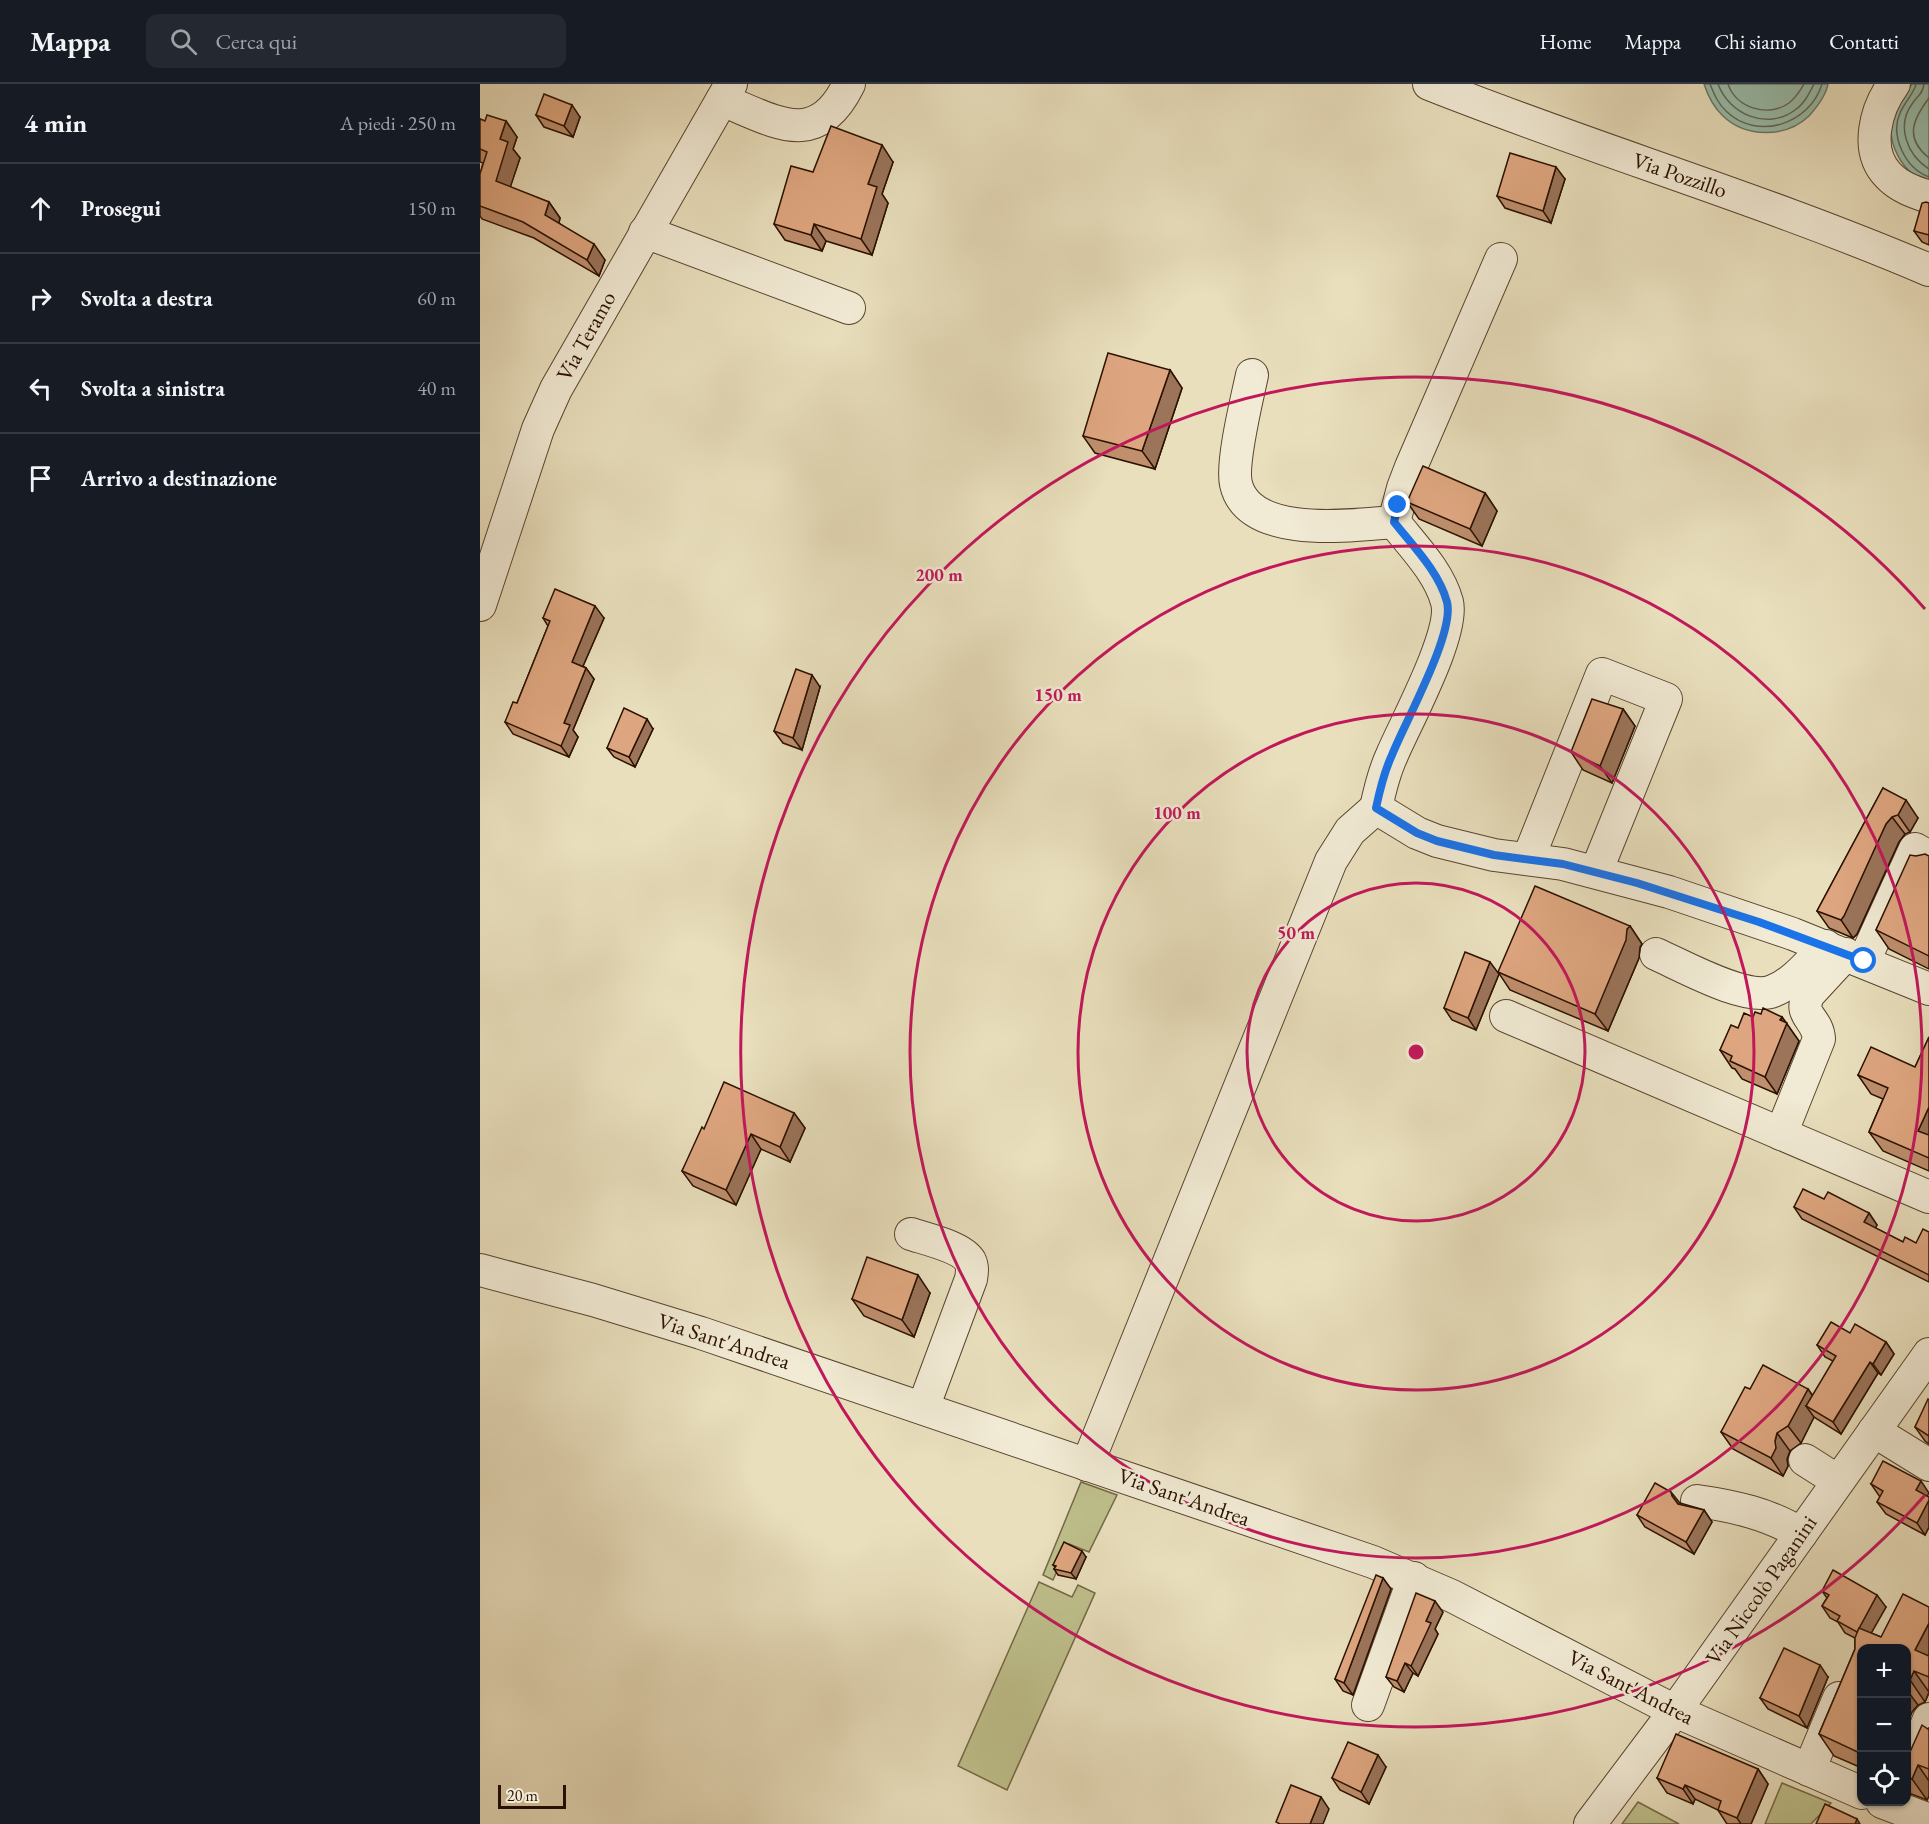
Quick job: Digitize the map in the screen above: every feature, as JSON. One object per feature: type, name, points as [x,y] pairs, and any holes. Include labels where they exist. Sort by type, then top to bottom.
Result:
[{"type":"street","points":[[727,92],[778,123],[799,126],[815,122],[832,111],[849,84]]},
{"type":"street","name":"Via Pozzillo","points":[[1429,84],[1813,222],[1929,270]]},
{"type":"street","points":[[1894,84],[1883,102],[1874,136],[1878,160],[1894,181],[1911,191],[1929,197]]},
{"type":"street","name":"Via Teramo","points":[[480,605],[544,416],[563,375],[727,92]]},
{"type":"street","points":[[645,232],[849,308]]},
{"type":"street","points":[[1394,522],[1411,467],[1501,259]]},
{"type":"street","points":[[1252,375],[1235,471],[1239,493],[1248,505],[1267,516],[1303,526],[1326,527],[1394,522]]},
{"type":"street","points":[[1087,1464],[1331,861],[1350,831],[1376,808],[1383,776],[1443,641],[1449,612],[1440,585],[1394,522]]},
{"type":"street","points":[[1528,859],[1602,674],[1666,699],[1596,872]]},
{"type":"street","points":[[1376,808],[1417,833],[1437,841],[1469,850],[1596,872],[1678,895],[1845,954],[1929,989]]},
{"type":"street","points":[[1781,1134],[1819,1039],[1819,1032],[1805,1011],[1809,994],[1845,954],[1916,849],[1929,857]]},
{"type":"street","points":[[1656,954],[1735,989],[1763,994],[1772,992],[1845,954]]},
{"type":"street","points":[[1506,1016],[1929,1197]]},
{"type":"street","points":[[910,1234],[966,1255],[973,1270],[972,1280],[922,1408]]},
{"type":"street","name":"Via Sant'Andrea","points":[[480,1270],[631,1310],[1373,1562],[1414,1578],[1462,1601],[1675,1711],[1857,1791]]},
{"type":"street","name":"Via Niccolò Paganini","points":[[1590,1824],[1675,1711],[1874,1431],[1923,1374]]},
{"type":"street","points":[[1874,1431],[1929,1465]]},
{"type":"street","points":[[1804,1460],[1838,1481]]},
{"type":"street","points":[[1696,1501],[1751,1512],[1785,1524],[1801,1534]]},
{"type":"street","points":[[1368,1705],[1414,1578]]},
{"type":"street","points":[[1809,1770],[1848,1675]]},
{"type":"street","points":[[1911,1762],[1929,1719]]},
{"type":"green space","points":[[1081,1482],[1117,1495],[1089,1552],[1069,1544],[1053,1580],[1043,1575]]},
{"type":"green space","points":[[1039,1582],[1072,1597],[1078,1585],[1095,1593],[1007,1790],[958,1766]]},
{"type":"green space","points":[[1782,1783],[1831,1803],[1811,1824],[1765,1824]]},
{"type":"green space","points":[[1638,1802],[1679,1824],[1622,1824]]},
{"type":"water","points":[[1704,84],[1828,84],[1818,105],[1800,123],[1778,131],[1766,132],[1754,131],[1732,123],[1716,109]]},
{"type":"water","points":[[1912,84],[1929,84],[1929,183],[1919,179],[1904,165],[1891,136],[1893,111]]},
{"type":"building","points":[[544,94],[572,105],[564,126],[536,115]]},
{"type":"building","points":[[487,115],[506,121],[500,139],[508,142],[496,181],[549,202],[545,215],[594,244],[587,260],[523,222],[480,206],[480,174],[487,152],[480,149],[480,119],[485,121]]},
{"type":"building","points":[[831,126],[882,145],[868,184],[877,187],[861,239],[814,224],[811,235],[774,224],[791,166],[813,172]]},
{"type":"building","points":[[1510,153],[1556,167],[1543,211],[1497,196]]},
{"type":"building","points":[[1922,203],[1929,203],[1929,235],[1914,231]]},
{"type":"building","points":[[1108,353],[1170,370],[1142,451],[1083,436]]},
{"type":"building","points":[[1423,466],[1485,493],[1470,529],[1407,502]]},
{"type":"building","points":[[555,589],[595,606],[572,662],[586,668],[564,723],[570,725],[561,746],[505,722],[513,702],[517,703],[550,621],[543,618]]},
{"type":"building","points":[[796,669],[812,675],[793,738],[774,731]]},
{"type":"building","points":[[1592,699],[1623,709],[1600,766],[1571,752]]},
{"type":"building","points":[[624,708],[647,719],[629,757],[607,748]]},
{"type":"building","points":[[1883,788],[1906,800],[1898,815],[1892,817],[1886,824],[1844,916],[1841,920],[1817,911]]},
{"type":"building","points":[[1910,855],[1929,856],[1929,956],[1876,930]]},
{"type":"building","points":[[1535,886],[1630,926],[1595,1014],[1498,972]]},
{"type":"building","points":[[1465,952],[1490,962],[1468,1018],[1444,1008]]},
{"type":"building","points":[[1763,1008],[1782,1017],[1780,1020],[1787,1023],[1765,1077],[1730,1061],[1732,1056],[1720,1050],[1731,1025],[1738,1028],[1744,1013],[1753,1017],[1755,1012],[1761,1014]]},
{"type":"building","points":[[1929,1037],[1929,1107],[1918,1131],[1929,1135],[1929,1158],[1869,1132],[1888,1088],[1858,1075],[1871,1047],[1915,1067]]},
{"type":"building","points":[[724,1082],[794,1113],[780,1147],[751,1134],[726,1190],[682,1171],[702,1127],[704,1129]]},
{"type":"building","points":[[1803,1189],[1824,1199],[1828,1192],[1869,1213],[1864,1222],[1903,1242],[1905,1237],[1916,1243],[1923,1229],[1929,1232],[1929,1275],[1794,1207]]},
{"type":"building","points":[[867,1257],[918,1275],[902,1320],[852,1299]]},
{"type":"building","points":[[1831,1322],[1850,1333],[1855,1324],[1886,1342],[1873,1364],[1870,1362],[1833,1422],[1806,1406],[1836,1356],[1817,1345]]},
{"type":"building","points":[[1763,1365],[1808,1389],[1788,1426],[1777,1433],[1776,1448],[1771,1458],[1721,1432],[1745,1387],[1750,1389]]},
{"type":"building","points":[[1929,1400],[1929,1436],[1915,1427]]},
{"type":"building","points":[[1883,1461],[1921,1481],[1916,1490],[1929,1497],[1929,1500],[1917,1523],[1877,1502],[1883,1491],[1871,1484]]},
{"type":"building","points":[[1655,1483],[1671,1492],[1678,1504],[1704,1510],[1686,1542],[1637,1515]]},
{"type":"building","points":[[1064,1542],[1082,1551],[1071,1573],[1054,1569],[1056,1566],[1053,1565]]},
{"type":"building","points":[[1833,1570],[1877,1595],[1857,1632],[1837,1621],[1840,1616],[1822,1606],[1829,1595],[1822,1591]]},
{"type":"building","points":[[1376,1575],[1383,1578],[1344,1683],[1335,1679]]},
{"type":"building","points":[[1416,1593],[1435,1601],[1426,1621],[1431,1623],[1411,1666],[1405,1663],[1397,1681],[1386,1677]]},
{"type":"building","points":[[1903,1594],[1929,1607],[1929,1623],[1915,1650],[1929,1656],[1929,1677],[1914,1671],[1911,1678],[1911,1644],[1857,1644],[1857,1752],[1819,1734],[1855,1649],[1855,1638],[1859,1628],[1881,1637]]},
{"type":"building","points":[[1784,1648],[1820,1665],[1799,1716],[1760,1698]]},
{"type":"building","points":[[1922,1725],[1929,1728],[1929,1769],[1918,1765],[1912,1779],[1911,1778],[1911,1750]]},
{"type":"building","points":[[1676,1734],[1758,1769],[1737,1818],[1718,1810],[1721,1801],[1685,1785],[1683,1789],[1657,1778]]},
{"type":"building","points":[[1348,1742],[1378,1755],[1361,1792],[1332,1778]]},
{"type":"building","points":[[1291,1785],[1321,1797],[1310,1824],[1276,1822]]},
{"type":"building","points":[[1825,1804],[1857,1819],[1855,1824],[1816,1824]]},
{"type":"route","points":[[1398,505],[1394,522],[1440,585],[1449,612],[1443,641],[1383,776],[1376,808],[1417,833],[1437,841],[1494,855],[1563,864],[1637,883],[1759,922],[1864,961]]}]
